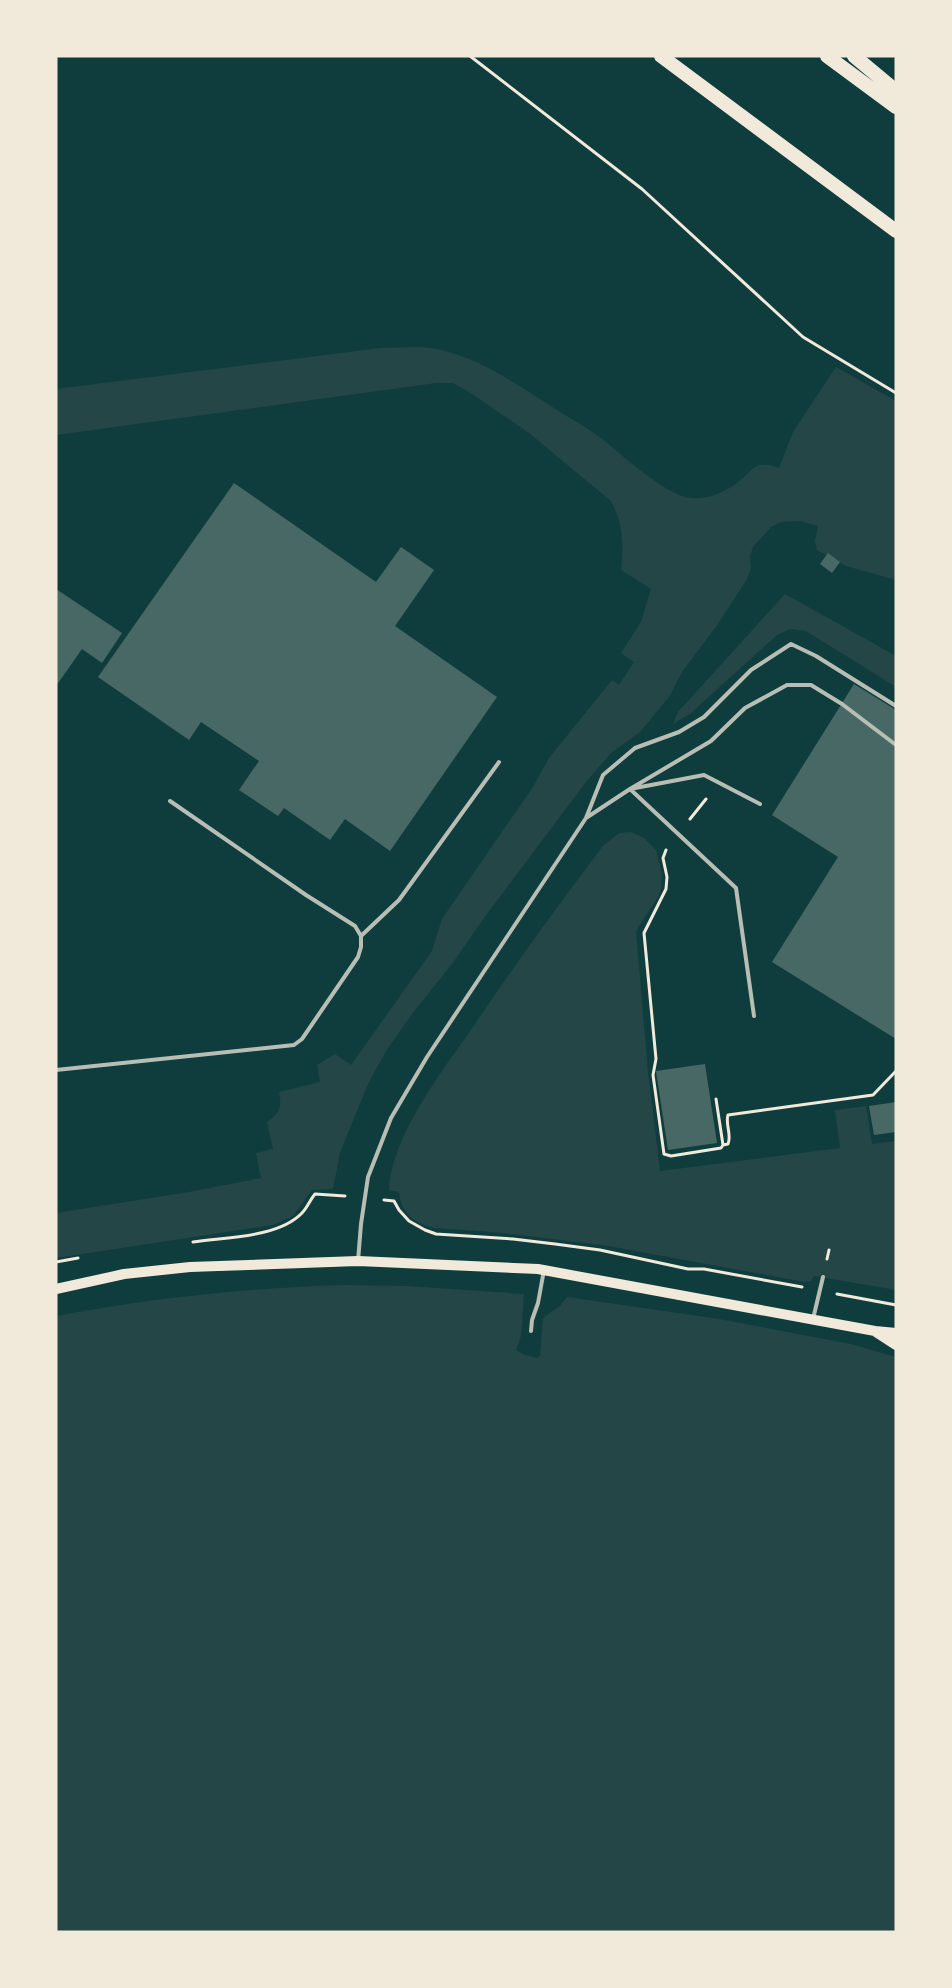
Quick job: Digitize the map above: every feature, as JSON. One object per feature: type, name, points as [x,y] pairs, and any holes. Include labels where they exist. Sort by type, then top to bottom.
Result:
[{"type":"highway","points":[[661,56],[896,231]]},
{"type":"highway","points":[[827,56],[896,107]]},
{"type":"highway","points":[[854,56],[896,91]]},
{"type":"main road","points":[[56,1289],[124,1274],[190,1268],[358,1261],[544,1270],[875,1331],[896,1333]]},
{"type":"main road","points":[[875,1331],[896,1346]]},
{"type":"lane","points":[[358,1261],[368,1177],[391,1118],[427,1057],[586,818],[603,775],[634,748],[679,732],[704,717],[751,670],[791,644],[816,656],[896,706]]},
{"type":"lane","points":[[586,818],[630,789],[711,741],[745,708],[787,685],[811,685],[842,704],[896,745]]},
{"type":"lane","points":[[362,936],[399,900],[499,762]]},
{"type":"lane","points":[[630,789],[704,775],[760,804]]},
{"type":"lane","points":[[630,789],[736,888],[754,1016]]},
{"type":"lane","points":[[56,1070],[294,1044],[302,1039],[358,957],[362,947],[362,936],[355,926],[306,895],[170,801]]},
{"type":"lane","points":[[531,1331],[544,1270]]},
{"type":"lane","points":[[813,1319],[823,1277]]},
{"type":"path","points":[[470,56],[642,189],[804,337],[896,393]]},
{"type":"path","points":[[718,783],[663,855],[667,880],[666,889],[644,933],[656,1059],[653,1072],[654,1085],[664,1154],[670,1156],[721,1148],[723,1145],[730,1143],[726,1119],[728,1115],[873,1095],[896,1071]]},
{"type":"path","points":[[716,1099],[723,1145]]},
{"type":"shaded area","points":[[420,347],[456,354],[507,378],[590,430],[669,490],[679,495],[696,498],[704,498],[721,493],[736,484],[757,466],[767,465],[779,468],[793,432],[836,367],[896,401],[896,580],[846,566],[817,550],[815,541],[818,526],[800,521],[782,522],[771,527],[753,547],[750,556],[751,568],[747,579],[718,624],[682,672],[669,697],[640,732],[611,753],[586,782],[386,1051],[369,1082],[340,1153],[333,1189],[312,1190],[293,1216],[273,1225],[56,1258],[56,1213],[189,1192],[261,1178],[256,1153],[273,1149],[267,1122],[275,1116],[279,1109],[279,1092],[320,1082],[317,1065],[335,1054],[351,1065],[432,951],[442,919],[533,787],[549,758],[612,680],[619,685],[634,662],[621,653],[641,622],[651,589],[621,570],[622,534],[611,501],[529,433],[471,393],[453,383],[436,383],[56,435],[56,389],[381,348]]},
{"type":"shaded area","points":[[785,594],[896,656],[896,687],[806,631],[790,629],[777,635],[691,713],[673,724],[678,712]]},
{"type":"shaded area","points":[[631,832],[644,838],[656,850],[662,875],[661,889],[658,897],[636,931],[648,1072],[660,1171],[840,1148],[835,1110],[866,1106],[872,1144],[896,1141],[896,1290],[814,1276],[811,1281],[805,1282],[608,1246],[504,1233],[435,1228],[421,1223],[410,1216],[400,1200],[399,1192],[389,1190],[392,1169],[399,1147],[409,1125],[435,1082],[522,956],[603,846],[619,833]]},
{"type":"shaded area","points":[[344,1285],[406,1286],[524,1294],[521,1336],[516,1350],[537,1358],[540,1356],[543,1318],[560,1306],[567,1297],[719,1319],[851,1344],[896,1357],[896,1932],[56,1932],[56,1316],[127,1304],[199,1295]]},
{"type":"building","points":[[234,483],[376,582],[401,547],[434,570],[395,626],[497,697],[390,851],[345,819],[330,840],[284,808],[278,816],[239,790],[259,761],[201,722],[189,740],[98,677]]},
{"type":"building","points":[[828,553],[840,562],[832,573],[820,564]]},
{"type":"building","points":[[56,589],[122,633],[102,663],[82,649],[56,686]]},
{"type":"building","points":[[854,684],[896,710],[896,1039],[772,962],[838,857],[772,815]]},
{"type":"building","points":[[705,1064],[717,1143],[668,1150],[656,1071]]},
{"type":"building","points":[[896,1102],[896,1132],[874,1135],[869,1106]]}]
